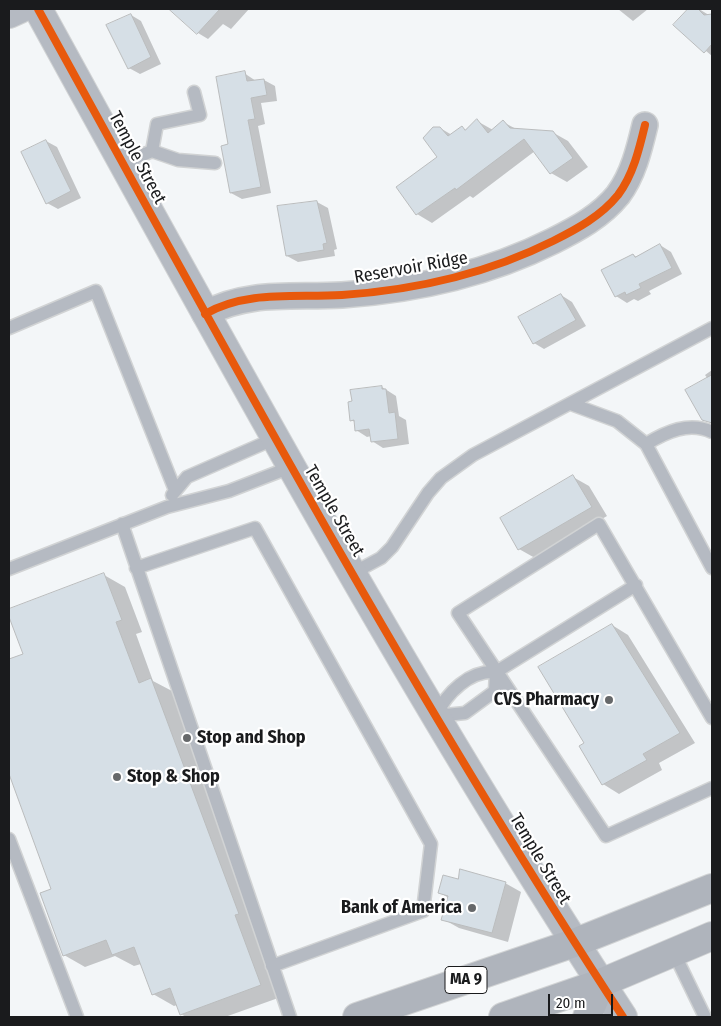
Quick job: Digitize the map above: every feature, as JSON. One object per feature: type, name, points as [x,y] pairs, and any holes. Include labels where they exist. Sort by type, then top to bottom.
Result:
[{"type":"highway","name":"MA 9","points":[[357,1017],[574,943],[712,888]]},
{"type":"highway","points":[[503,1017],[601,984],[712,936]]},
{"type":"highway","points":[[587,1017],[601,984]]},
{"type":"street","points":[[9,14],[20,9]]},
{"type":"street","name":"Temple Street","points":[[38,9],[291,467],[436,716],[574,943],[623,1017]]},
{"type":"street","name":"Reservoir Ridge","points":[[205,314],[221,305],[256,298],[344,295],[413,287],[479,271],[528,253],[589,221],[618,195],[635,163],[645,125]]},
{"type":"lane","points":[[152,151],[157,124],[200,115],[194,92]]},
{"type":"lane","points":[[123,163],[152,151],[178,160],[215,163]]},
{"type":"lane","points":[[9,328],[96,290],[175,490]]},
{"type":"lane","points":[[353,573],[381,558],[392,547],[428,493],[456,466],[473,455],[712,328]]},
{"type":"lane","points":[[571,404],[617,421],[646,444],[712,568]]},
{"type":"lane","points":[[646,444],[677,429],[694,427],[712,432]]},
{"type":"lane","points":[[167,507],[175,490],[187,477],[276,438]]},
{"type":"lane","points":[[9,569],[167,507],[229,491],[291,467]]},
{"type":"lane","points":[[122,524],[290,1017]]},
{"type":"lane","points":[[712,718],[599,524],[458,612],[606,836],[712,788]]},
{"type":"lane","points":[[136,568],[254,528],[431,844],[423,911],[272,966]]},
{"type":"lane","points":[[496,672],[495,691],[465,713],[436,716],[443,700],[449,694],[481,672],[496,672],[636,585]]},
{"type":"lane","points":[[9,839],[77,1017]]},
{"type":"lane","points":[[674,953],[705,1017]]},
{"type":"building","points":[[169,9],[220,9],[197,34]]},
{"type":"building","points":[[688,9],[698,9],[704,15],[712,14],[712,44],[704,53],[673,25]]},
{"type":"building","points":[[131,14],[151,57],[128,69],[106,25]]},
{"type":"building","points":[[245,71],[247,81],[264,79],[267,95],[251,98],[255,119],[248,120],[261,187],[230,193],[221,146],[228,144],[216,77]]},
{"type":"building","points":[[477,119],[488,133],[503,120],[510,128],[553,131],[573,158],[550,174],[524,139],[456,190],[455,188],[416,215],[396,187],[437,157],[423,138],[433,127],[440,127],[448,136],[462,126],[465,130]]},
{"type":"building","points":[[46,140],[71,191],[46,204],[21,152]]},
{"type":"building","points":[[317,201],[327,243],[323,244],[324,250],[286,256],[277,206]]},
{"type":"building","points":[[660,244],[672,268],[639,284],[641,288],[626,295],[625,292],[615,297],[601,270],[633,254],[635,257]]},
{"type":"building","points":[[561,294],[576,320],[533,344],[518,317]]},
{"type":"building","points":[[712,375],[712,423],[702,420],[685,390]]},
{"type":"building","points":[[382,386],[382,389],[386,389],[389,413],[395,412],[398,439],[371,442],[369,429],[355,431],[354,420],[350,421],[348,402],[352,401],[350,390]]},
{"type":"building","points":[[573,475],[592,507],[518,550],[500,518]]},
{"type":"building","points":[[104,573],[122,620],[116,622],[139,683],[151,678],[239,914],[235,915],[261,985],[180,1015],[170,988],[152,995],[134,947],[112,955],[106,940],[63,956],[40,893],[51,889],[9,774],[9,659],[23,654],[9,617],[9,609]]},
{"type":"building","name":"CVS Pharmacy","points":[[612,624],[680,733],[643,754],[647,760],[602,785],[579,746],[584,743],[538,667]]},
{"type":"building","name":"Bank of America","points":[[460,869],[506,882],[492,933],[441,920],[448,896],[438,893],[443,875],[458,879]]},
{"type":"cycle path","points":[[38,9],[249,392],[394,645],[544,894],[623,1017]]},
{"type":"cycle path","points":[[205,314],[221,306],[255,298],[370,293],[424,284],[477,271],[528,253],[580,227],[611,203],[632,171],[645,125]]},
{"type":"place","name":"CVS Pharmacy","points":[[609,700]]},
{"type":"place","name":"Stop and Shop","points":[[187,738]]},
{"type":"place","name":"Stop & Shop","points":[[117,777]]},
{"type":"place","name":"Bank of America","points":[[472,908]]}]
